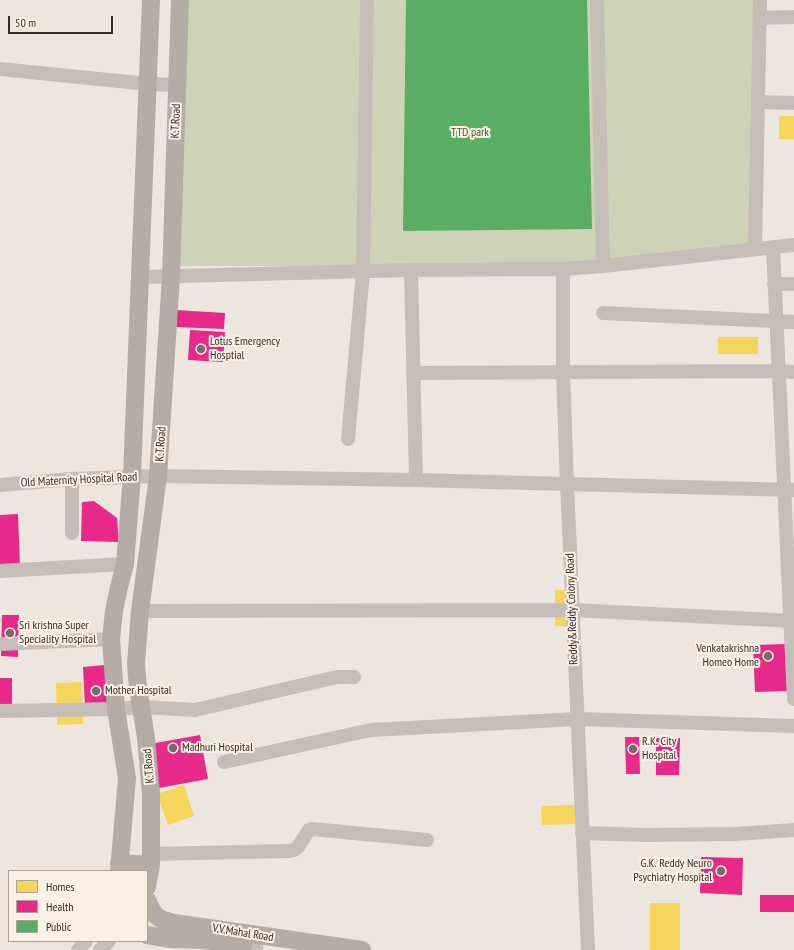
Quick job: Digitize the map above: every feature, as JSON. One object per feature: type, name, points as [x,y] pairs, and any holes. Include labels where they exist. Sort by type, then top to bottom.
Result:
[{"type":"main road","name":"K.T.Road","points":[[119,867],[127,778],[116,709],[111,639],[114,611],[125,564],[132,476],[151,0]]},
{"type":"main road","name":"K.T.Road","points":[[148,880],[151,860],[151,794],[146,738],[136,664],[140,611],[158,476],[171,277],[180,0]]},
{"type":"main road","points":[[119,867],[151,860]]},
{"type":"main road","name":"V.V.Mahal Road","points":[[148,907],[161,919],[174,923],[362,950]]},
{"type":"main road","name":"V.V.Mahal Road","points":[[148,935],[171,939],[203,940],[278,950]]},
{"type":"street","points":[[348,439],[363,272],[367,0]]},
{"type":"street","points":[[597,0],[603,266]]},
{"type":"street","points":[[755,249],[760,0]]},
{"type":"street","points":[[760,18],[794,17]]},
{"type":"street","points":[[0,69],[148,84],[178,85]]},
{"type":"street","points":[[758,102],[794,103]]},
{"type":"street","points":[[141,277],[411,270],[563,268],[603,266],[794,245]]},
{"type":"street","points":[[773,247],[778,371],[789,490],[794,700]]},
{"type":"street","name":"Reddy&Reddy Colony Road","points":[[563,268],[563,372],[567,484],[588,950]]},
{"type":"street","points":[[411,270],[416,480]]},
{"type":"street","points":[[774,284],[794,284]]},
{"type":"street","points":[[603,314],[794,322]]},
{"type":"street","points":[[413,373],[794,372]]},
{"type":"street","name":"Old Maternity Hospital Road","points":[[0,485],[72,479],[158,476],[416,480],[789,490]]},
{"type":"street","points":[[72,479],[72,533]]},
{"type":"street","points":[[0,571],[125,564]]},
{"type":"street","points":[[140,611],[572,610],[792,621]]},
{"type":"street","points":[[0,644],[111,639]]},
{"type":"street","points":[[0,711],[116,709],[141,707],[195,710],[337,677],[354,677]]},
{"type":"street","points":[[224,762],[371,730],[577,719],[794,726]]},
{"type":"street","points":[[151,860],[289,851],[298,847],[309,830],[318,828],[427,840]]},
{"type":"street","points":[[582,833],[647,835],[735,834],[794,830]]},
{"type":"street","points":[[78,950],[85,942]]},
{"type":"street","points":[[100,950],[107,942]]},
{"type":"green space","name":"TTD park","points":[[188,0],[760,0],[755,249],[603,266],[179,266]]},
{"type":"building: Homes","points":[[779,116],[794,116],[794,139],[779,139]]},
{"type":"building: Homes","points":[[718,337],[758,337],[758,354],[718,354]]},
{"type":"building: Homes","points":[[555,590],[576,590],[576,626],[555,626]]},
{"type":"building: Homes","points":[[82,682],[83,724],[57,725],[56,683]]},
{"type":"building: Homes","points":[[184,785],[194,816],[168,825],[157,794]]},
{"type":"building: Homes","points":[[577,805],[577,824],[542,825],[541,806]]},
{"type":"building: Homes","points":[[650,903],[680,903],[680,950],[650,950]]},
{"type":"building: Health","points":[[176,310],[225,313],[224,329],[175,327]]},
{"type":"building: Health","points":[[190,330],[225,332],[223,362],[188,360]]},
{"type":"building: Health","points":[[94,501],[117,518],[119,542],[81,541],[82,502]]},
{"type":"building: Health","points":[[18,514],[20,567],[0,567],[0,515]]},
{"type":"building: Health","points":[[2,615],[19,615],[18,657],[1,656]]},
{"type":"building: Health","points":[[785,644],[787,691],[755,692],[753,645]]},
{"type":"building: Health","points":[[105,665],[108,705],[85,706],[83,667]]},
{"type":"building: Health","points":[[0,678],[12,678],[12,709],[0,709]]},
{"type":"building: Health","points":[[200,735],[208,779],[159,788],[150,744]]},
{"type":"building: Health","points":[[625,737],[639,737],[640,774],[626,774]]},
{"type":"building: Health","points":[[656,738],[680,738],[679,775],[656,775]]},
{"type":"building: Health","points":[[701,857],[743,858],[742,895],[700,893]]},
{"type":"building: Health","points":[[760,895],[794,895],[794,912],[760,912]]},
{"type":"building: Public","points":[[406,0],[587,0],[592,229],[403,231]]},
{"type":"place","name":"Lotus Emergency Hosptial","points":[[201,349]]},
{"type":"place","name":"Sri krishna Super Speciality Hospital","points":[[10,633]]},
{"type":"place","name":"Venkatakrishna Homeo Home","points":[[768,656]]},
{"type":"place","name":"Mother Hospital","points":[[96,691]]},
{"type":"place","name":"Madhuri Hospital","points":[[173,748]]},
{"type":"place","name":"R.K. City Hospital","points":[[633,749]]},
{"type":"place","name":"G.K. Reddy Neuro Psychiatry Hospital","points":[[721,871]]}]
